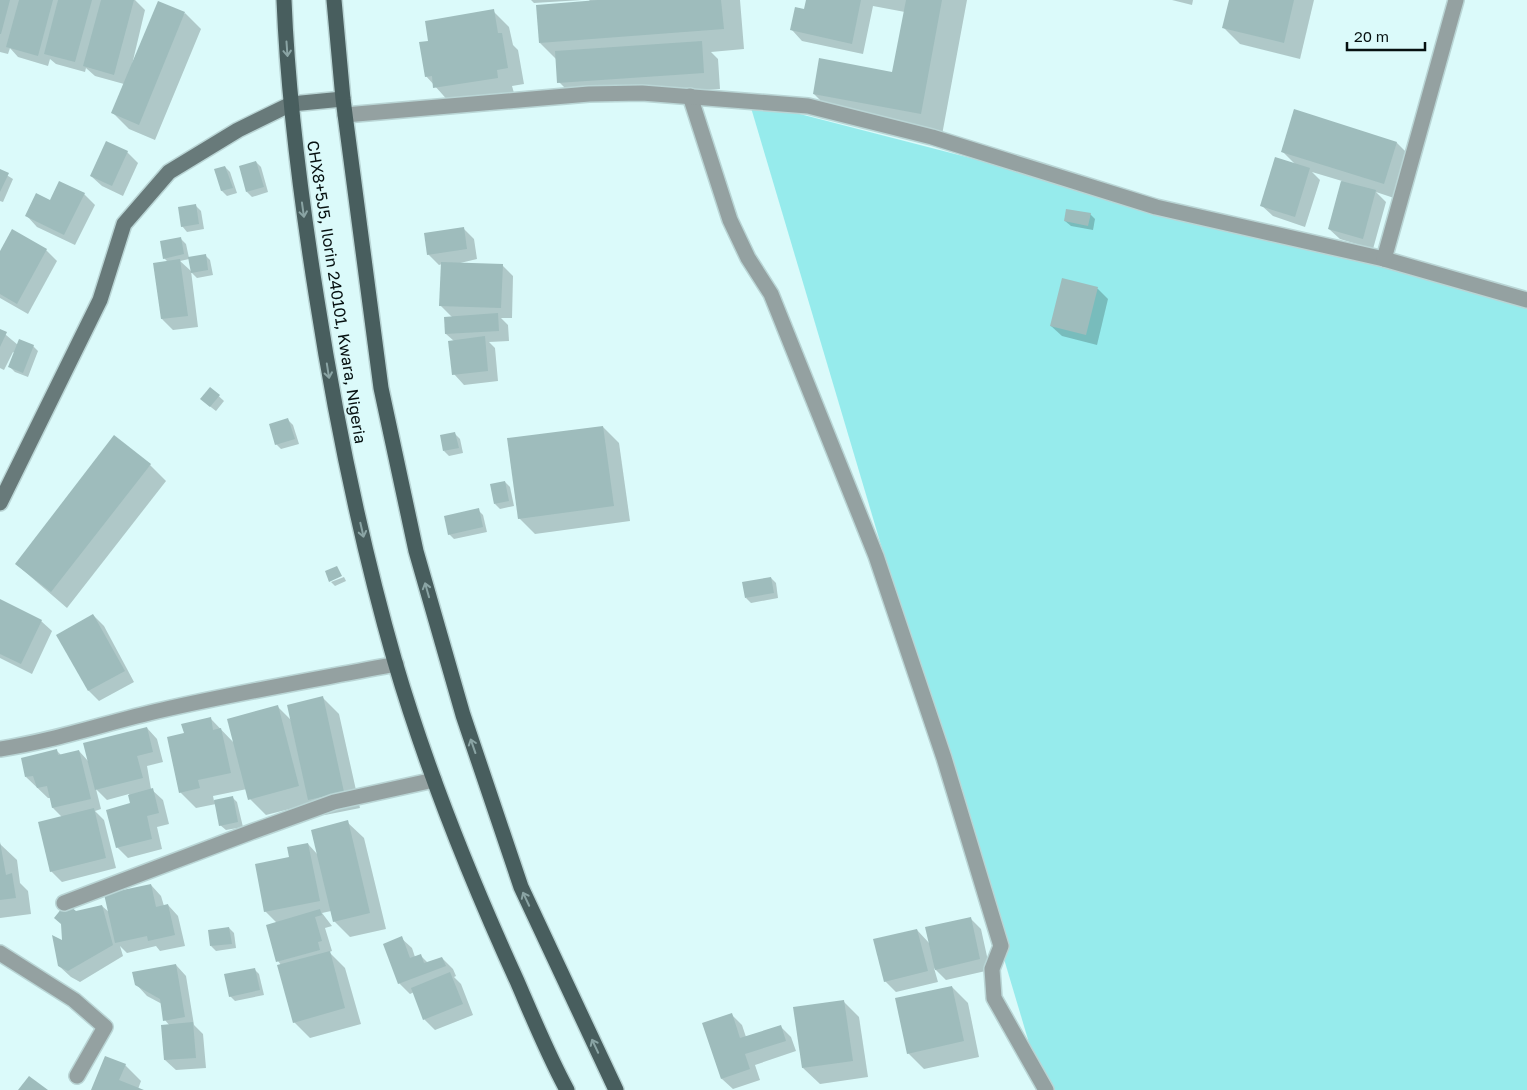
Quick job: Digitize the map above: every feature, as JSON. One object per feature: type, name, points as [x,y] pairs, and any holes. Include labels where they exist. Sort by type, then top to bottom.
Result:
[{"type":"main road","name":"CHX8+5J5, Ilorin 240101, Kwara, Nigeria","points":[[334,0],[343,100],[380,388],[418,560],[462,715],[521,887],[616,1090]]},
{"type":"main road","name":"CHX8+5J5, Ilorin 240101, Kwara, Nigeria","points":[[281,1],[303,211],[334,406],[373,578],[396,664],[434,780],[482,904],[567,1090]]},
{"type":"street","points":[[1384,259],[1456,0]]},
{"type":"street","points":[[345,115],[589,94],[642,93],[808,106],[932,137],[1156,207],[1384,259],[1527,300]]},
{"type":"street","points":[[690,96],[730,220],[748,258],[771,294],[876,556],[944,758],[1001,946],[992,969],[994,998],[1046,1090]]},
{"type":"street","points":[[0,503],[100,300],[124,224],[169,172],[238,130],[291,104],[343,100]]},
{"type":"street","points":[[0,748],[71,733],[86,732],[157,711],[245,691],[396,664]]},
{"type":"street","points":[[64,903],[254,830],[334,802],[434,780]]},
{"type":"street","points":[[0,954],[74,1000],[105,1027],[77,1076]]},
{"type":"shaded area","points":[[749,101],[1527,301],[1527,1090],[1043,1090]]},
{"type":"building","points":[[0,0],[10,0],[1,34],[0,34]]},
{"type":"building","points":[[19,0],[53,0],[38,56],[6,47]]},
{"type":"building","points":[[58,0],[92,0],[75,62],[44,54]]},
{"type":"building","points":[[101,0],[134,0],[114,75],[83,66]]},
{"type":"building","points":[[598,0],[721,0],[724,29],[539,43],[536,5]]},
{"type":"building","points":[[806,0],[861,0],[852,44],[790,30],[795,7],[804,9]]},
{"type":"building","points":[[906,0],[942,0],[921,114],[813,94],[819,58],[892,72]]},
{"type":"building","points":[[1229,0],[1294,0],[1284,43],[1222,28]]},
{"type":"building","points":[[158,1],[185,12],[139,125],[111,113]]},
{"type":"building","points":[[494,9],[498,33],[502,33],[508,68],[497,70],[498,78],[433,88],[432,76],[425,77],[419,42],[428,41],[425,21]]},
{"type":"building","points":[[702,41],[704,73],[557,83],[555,51]]},
{"type":"building","points":[[1294,109],[1397,142],[1384,184],[1281,152]]},
{"type":"building","points":[[106,141],[128,151],[112,186],[90,176]]},
{"type":"building","points":[[1275,157],[1310,168],[1295,217],[1260,206]]},
{"type":"building","points":[[256,161],[264,187],[246,192],[239,166]]},
{"type":"building","points":[[225,166],[233,188],[221,191],[214,169]]},
{"type":"building","points":[[0,169],[9,173],[0,192]]},
{"type":"building","points":[[59,181],[85,193],[64,235],[25,216],[36,193],[50,200]]},
{"type":"building","points":[[1341,181],[1376,190],[1363,239],[1328,229]]},
{"type":"building","points":[[196,204],[199,224],[181,227],[178,207]]},
{"type":"building","points":[[1066,209],[1091,213],[1088,226],[1064,221]]},
{"type":"building","points":[[464,227],[467,249],[427,255],[424,233]]},
{"type":"building","points":[[12,229],[47,249],[17,304],[0,294],[0,251]]},
{"type":"building","points":[[181,237],[184,254],[163,259],[160,241]]},
{"type":"building","points":[[206,254],[208,270],[191,273],[188,257]]},
{"type":"building","points":[[180,259],[188,316],[161,319],[153,263]]},
{"type":"building","points":[[441,262],[503,264],[501,308],[439,306]]},
{"type":"building","points":[[1062,278],[1098,287],[1086,335],[1050,326]]},
{"type":"building","points":[[498,313],[499,331],[445,334],[444,317]]},
{"type":"building","points":[[0,329],[7,332],[0,347]]},
{"type":"building","points":[[485,336],[488,371],[452,375],[448,341]]},
{"type":"building","points":[[19,339],[34,345],[23,373],[8,367]]},
{"type":"building","points":[[210,387],[220,395],[210,407],[200,399]]},
{"type":"building","points":[[288,418],[295,439],[275,445],[269,424]]},
{"type":"building","points":[[603,426],[614,506],[518,519],[507,438]]},
{"type":"building","points":[[455,432],[459,448],[443,451],[440,435]]},
{"type":"building","points":[[114,435],[151,464],[51,592],[15,564]]},
{"type":"building","points":[[505,481],[509,501],[494,504],[490,484]]},
{"type":"building","points":[[479,508],[483,527],[448,535],[444,516]]},
{"type":"building","points":[[337,566],[342,576],[329,582],[325,571]]},
{"type":"building","points":[[771,577],[774,593],[745,598],[742,582]]},
{"type":"building","points":[[0,599],[42,620],[21,664],[0,654]]},
{"type":"building","points":[[93,614],[125,671],[88,691],[56,635]]},
{"type":"building","points":[[323,696],[344,792],[308,800],[287,705]]},
{"type":"building","points":[[278,705],[299,786],[248,800],[227,719]]},
{"type":"building","points":[[211,717],[213,730],[221,728],[231,773],[198,780],[200,788],[179,793],[167,737],[184,733],[181,724]]},
{"type":"building","points":[[147,727],[153,752],[137,756],[143,778],[95,790],[83,743]]},
{"type":"building","points":[[57,749],[58,755],[79,750],[91,799],[52,808],[47,786],[37,788],[33,776],[25,777],[21,758]]},
{"type":"building","points":[[153,788],[159,813],[147,816],[152,839],[116,848],[106,810],[130,803],[128,795]]},
{"type":"building","points":[[233,796],[238,822],[219,826],[214,800]]},
{"type":"building","points":[[94,808],[106,858],[50,872],[38,822]]},
{"type":"building","points":[[348,820],[370,913],[333,922],[311,830]]},
{"type":"building","points":[[0,842],[6,875],[12,873],[16,898],[0,900]]},
{"type":"building","points":[[308,843],[320,901],[264,912],[255,864],[289,857],[287,847]]},
{"type":"building","points":[[151,884],[156,907],[168,904],[175,935],[148,941],[147,936],[115,943],[104,894]]},
{"type":"building","points":[[66,903],[76,911],[102,905],[113,945],[68,971],[58,966],[52,935],[62,940],[61,924],[54,918]]},
{"type":"building","points":[[320,909],[322,915],[315,917],[322,941],[318,942],[320,950],[276,962],[266,925]]},
{"type":"building","points":[[971,917],[980,959],[935,970],[925,927]]},
{"type":"building","points":[[229,927],[232,944],[210,946],[208,930]]},
{"type":"building","points":[[917,929],[928,971],[884,982],[873,939]]},
{"type":"building","points":[[402,936],[410,958],[421,954],[424,963],[442,957],[446,966],[398,984],[383,944]]},
{"type":"building","points":[[330,951],[345,1008],[293,1023],[277,965]]},
{"type":"building","points":[[176,964],[185,1017],[163,1021],[160,999],[135,985],[132,972]]},
{"type":"building","points":[[255,968],[260,990],[229,997],[224,974]]},
{"type":"building","points":[[450,972],[463,1004],[423,1020],[411,988]]},
{"type":"building","points":[[952,986],[964,1041],[907,1054],[895,998]]},
{"type":"building","points":[[844,1000],[853,1061],[802,1068],[793,1007]]},
{"type":"building","points":[[732,1013],[740,1038],[781,1025],[786,1041],[745,1054],[750,1069],[721,1079],[702,1023]]},
{"type":"building","points":[[193,1022],[196,1058],[164,1060],[161,1025]]},
{"type":"building","points":[[105,1056],[126,1064],[119,1080],[144,1090],[91,1090]]},
{"type":"building","points":[[29,1076],[48,1090],[18,1090]]}]
